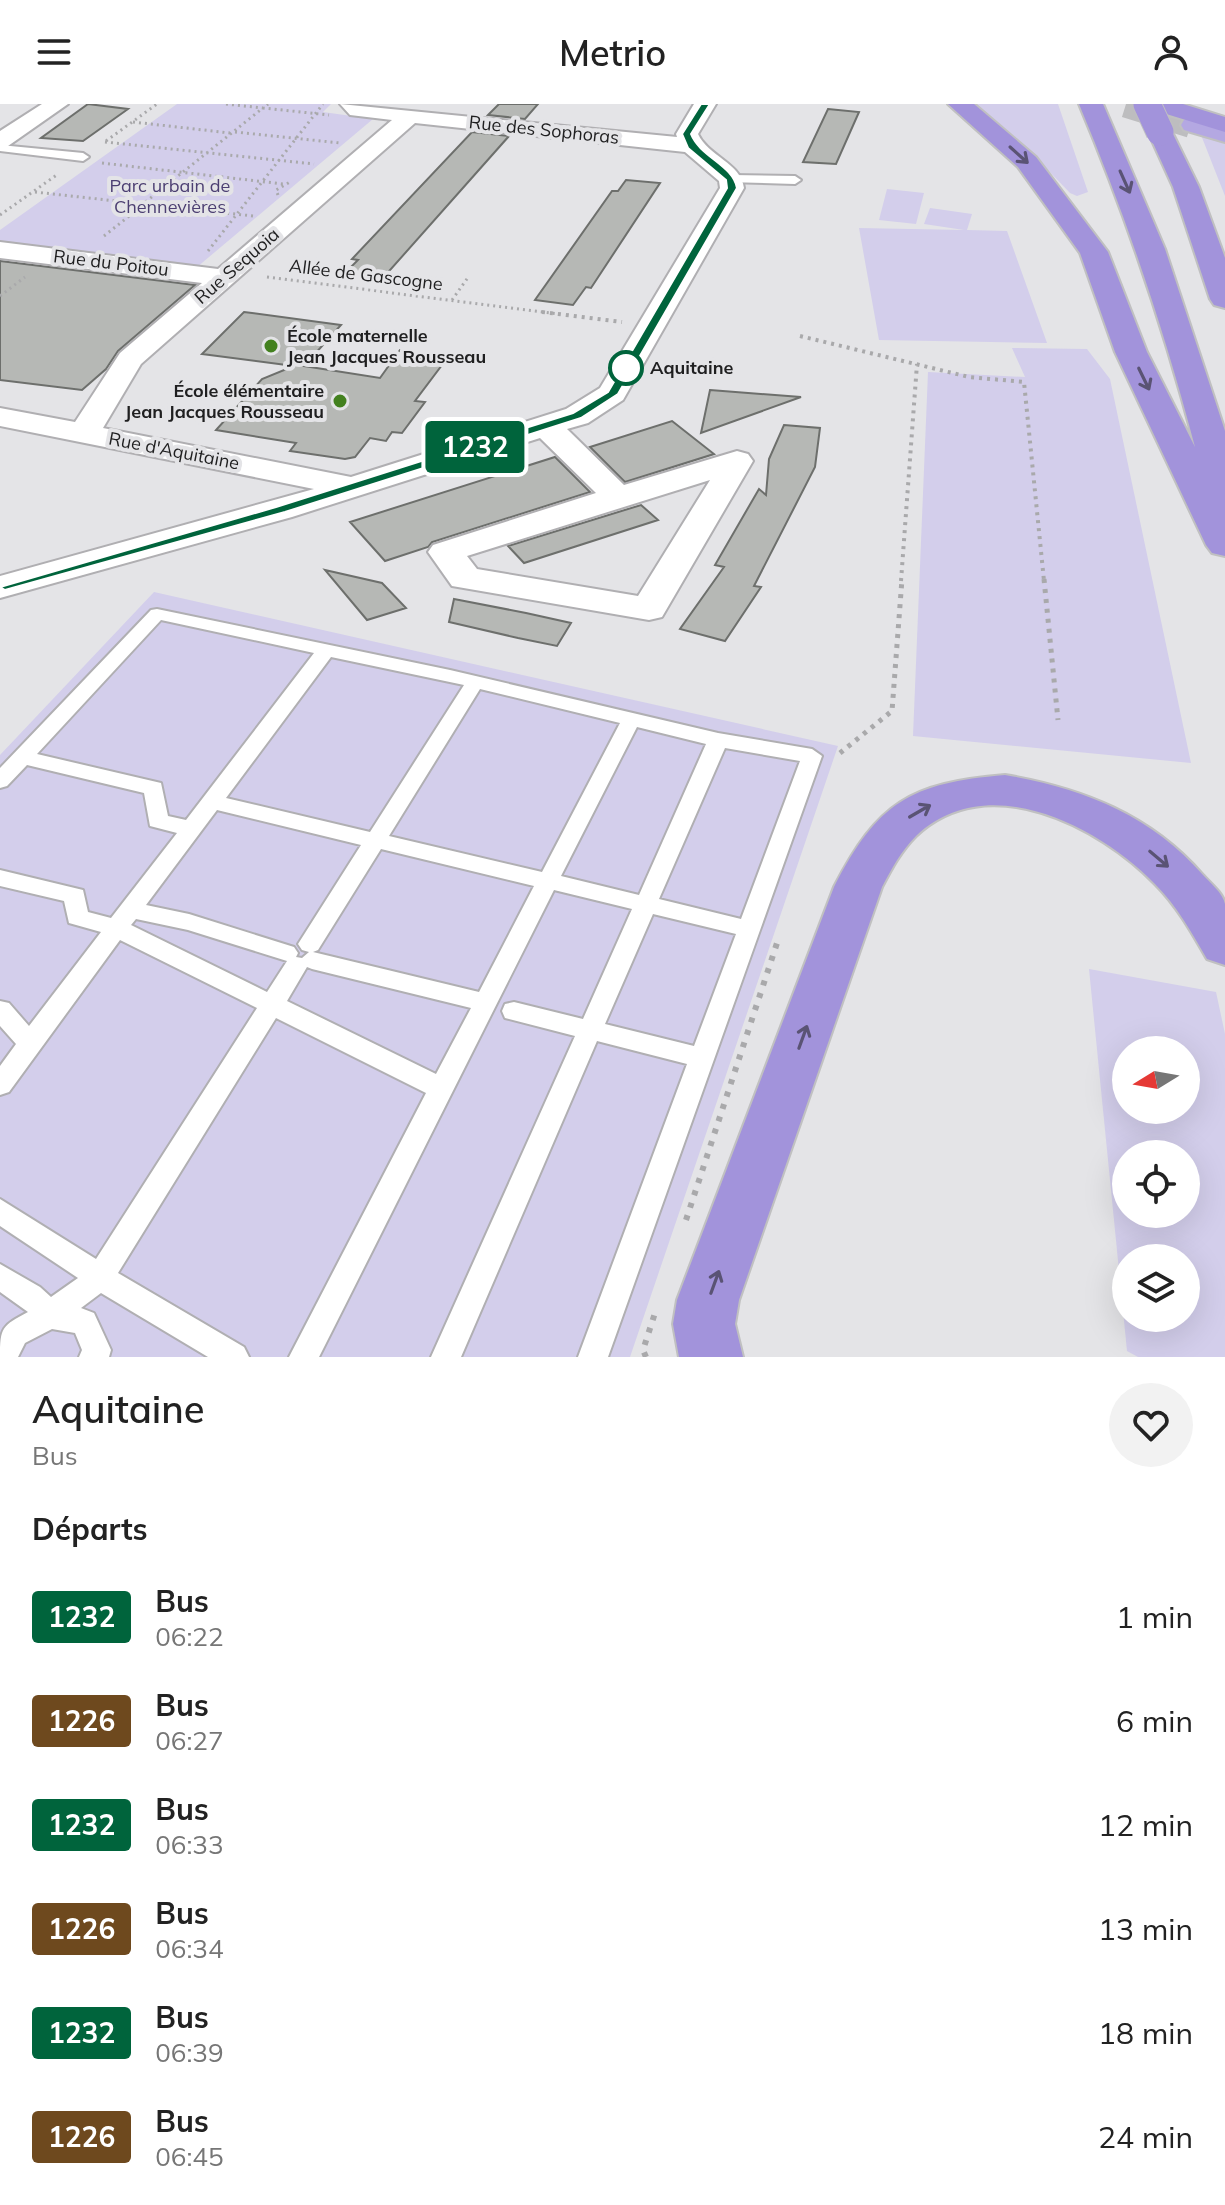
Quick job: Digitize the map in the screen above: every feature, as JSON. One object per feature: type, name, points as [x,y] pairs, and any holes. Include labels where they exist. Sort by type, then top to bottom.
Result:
[{"type":"highway","points":[[960,104],[1027,162],[1094,252],[1131,352],[1225,545]]},
{"type":"highway","points":[[1147,104],[1186,187],[1225,299]]},
{"type":"highway","points":[[1158,104],[1225,125]]},
{"type":"highway","points":[[1092,107],[1168,292],[1225,499]]},
{"type":"highway","points":[[1186,115],[1225,118]]},
{"type":"highway","points":[[1186,115],[1225,136]]},
{"type":"highway","points":[[1186,187],[1225,233]]},
{"type":"highway","points":[[711,1357],[704,1324],[708,1300],[858,887],[880,844],[915,812],[939,801],[994,792],[1032,795],[1091,813],[1118,827],[1168,867],[1195,895],[1225,946]]},
{"type":"street","points":[[0,141],[57,104]]},
{"type":"street","name":"Rue des Sophoras","points":[[351,104],[358,110],[692,146]]},
{"type":"street","points":[[0,587],[245,520],[546,426],[577,416],[612,394],[732,188],[731,179],[692,146],[687,134],[705,104]]},
{"type":"street","name":"Rue Sequoia","points":[[84,433],[130,359],[410,116]]},
{"type":"street","points":[[0,118],[31,121]]},
{"type":"street","name":"Rue du Poitou","points":[[0,250],[225,275]]},
{"type":"street","name":"Rue d'Aquitaine","points":[[0,417],[348,486]]},
{"type":"street","points":[[546,426],[618,497]]},
{"type":"street","points":[[737,461],[649,609],[465,578],[445,552],[488,538],[618,497],[737,461]]},
{"type":"lane","points":[[0,148],[88,160]]},
{"type":"lane","points":[[731,179],[795,180]]},
{"type":"lane","points":[[0,781],[157,614],[450,676],[718,740],[812,756],[593,1357]]},
{"type":"lane","points":[[0,1085],[326,650]]},
{"type":"lane","points":[[3,1357],[15,1334],[50,1315],[100,1277],[474,684]]},
{"type":"lane","points":[[304,1357],[631,720]]},
{"type":"lane","points":[[446,1357],[718,740]]},
{"type":"lane","points":[[22,757],[154,788],[158,821],[191,829]]},
{"type":"lane","points":[[211,802],[749,929]]},
{"type":"lane","points":[[0,878],[75,896],[77,917],[189,922],[301,956],[486,1003]]},
{"type":"lane","points":[[124,919],[272,1005],[442,1089]]},
{"type":"lane","points":[[0,1010],[30,1043]]},
{"type":"lane","points":[[514,1011],[703,1058]]},
{"type":"lane","points":[[0,1211],[100,1277],[234,1357]]},
{"type":"lane","points":[[0,1277],[30,1296],[50,1315],[84,1322],[97,1350],[94,1357]]},
{"type":"path","points":[[226,104],[329,115]]},
{"type":"path","points":[[75,259],[268,104]]},
{"type":"path","points":[[190,273],[323,104]]},
{"type":"path","points":[[132,122],[346,144]]},
{"type":"path","points":[[105,142],[323,165]]},
{"type":"path","points":[[88,160],[284,184]]},
{"type":"path","points":[[34,192],[264,217]]},
{"type":"path","name":"Allée de Gascogne","points":[[225,275],[650,326]]},
{"type":"path","name":"Allée de Gascogne","points":[[452,300],[469,276]]},
{"type":"path","points":[[800,336],[969,377],[1024,382],[1058,720]]},
{"type":"green space","name":"Parc urbain de Chennevières","points":[[177,104],[331,104],[323,112],[373,119],[190,273],[0,243],[0,230]]},
{"type":"green space","points":[[976,104],[1058,104],[1088,192],[1077,196],[1070,193],[1020,141]]},
{"type":"green space","points":[[1201,135],[1225,144],[1225,196]]},
{"type":"green space","points":[[887,189],[924,193],[916,224],[879,220]]},
{"type":"green space","points":[[930,208],[972,214],[967,230],[1007,231],[1047,343],[879,340],[859,228],[964,230],[924,224]]},
{"type":"green space","points":[[1012,348],[1087,349],[1110,379],[1191,763],[913,736],[928,372],[1025,377]]},
{"type":"green space","points":[[154,592],[838,746],[630,1357],[0,1357],[0,755]]},
{"type":"green space","points":[[1089,969],[1216,992],[1225,1034],[1225,1357],[1138,1357],[1127,1351],[1125,1332],[1200,1332],[1200,1244],[1116,1244],[1115,1228],[1200,1228],[1200,1140],[1112,1140],[1112,1200]]},
{"type":"building","points":[[88,104],[128,109],[83,141],[41,138]]},
{"type":"building","points":[[499,104],[538,104],[525,119],[488,115]]},
{"type":"building","points":[[828,109],[859,112],[836,164],[803,162]]},
{"type":"building","points":[[472,132],[509,136],[383,278],[344,274],[358,260],[352,259]]},
{"type":"building","points":[[626,180],[660,183],[591,288],[586,287],[573,305],[535,300],[612,191],[618,191]]},
{"type":"building","points":[[0,261],[195,285],[118,351],[106,369],[82,390],[0,380]]},
{"type":"building","points":[[244,312],[341,325],[304,366],[380,378],[400,350],[448,357],[415,401],[425,402],[402,433],[392,432],[386,441],[370,438],[355,457],[345,459],[290,451],[296,443],[216,430],[262,379],[294,366],[202,354]]},
{"type":"building","points":[[710,390],[801,397],[701,433]]},
{"type":"building","points":[[672,421],[714,454],[625,482],[590,447]]},
{"type":"building","points":[[784,425],[820,428],[815,467],[754,586],[761,587],[725,641],[680,629],[724,567],[715,565],[759,489],[766,495],[769,459]]},
{"type":"building","points":[[555,457],[590,492],[432,542],[428,547],[385,561],[350,522]]},
{"type":"building","points":[[641,505],[658,520],[524,563],[508,546]]},
{"type":"building","points":[[325,570],[382,583],[406,608],[367,620]]},
{"type":"building","points":[[454,599],[571,623],[557,646],[518,638],[449,622]]},
{"type":"tunnel","points":[[1126,104],[1193,125]]},
{"type":"bus line","name":"1232","points":[[0,587],[280,510],[577,416],[612,394],[732,188],[731,179],[692,146],[687,134],[705,104]]},
{"type":"place","name":"École maternelle Jean Jacques Rousseau","points":[[271,346]]},
{"type":"place","name":"Aquitaine","points":[[626,368]]},
{"type":"place","name":"École élémentaire Jean Jacques Rousseau","points":[[340,401]]}]
